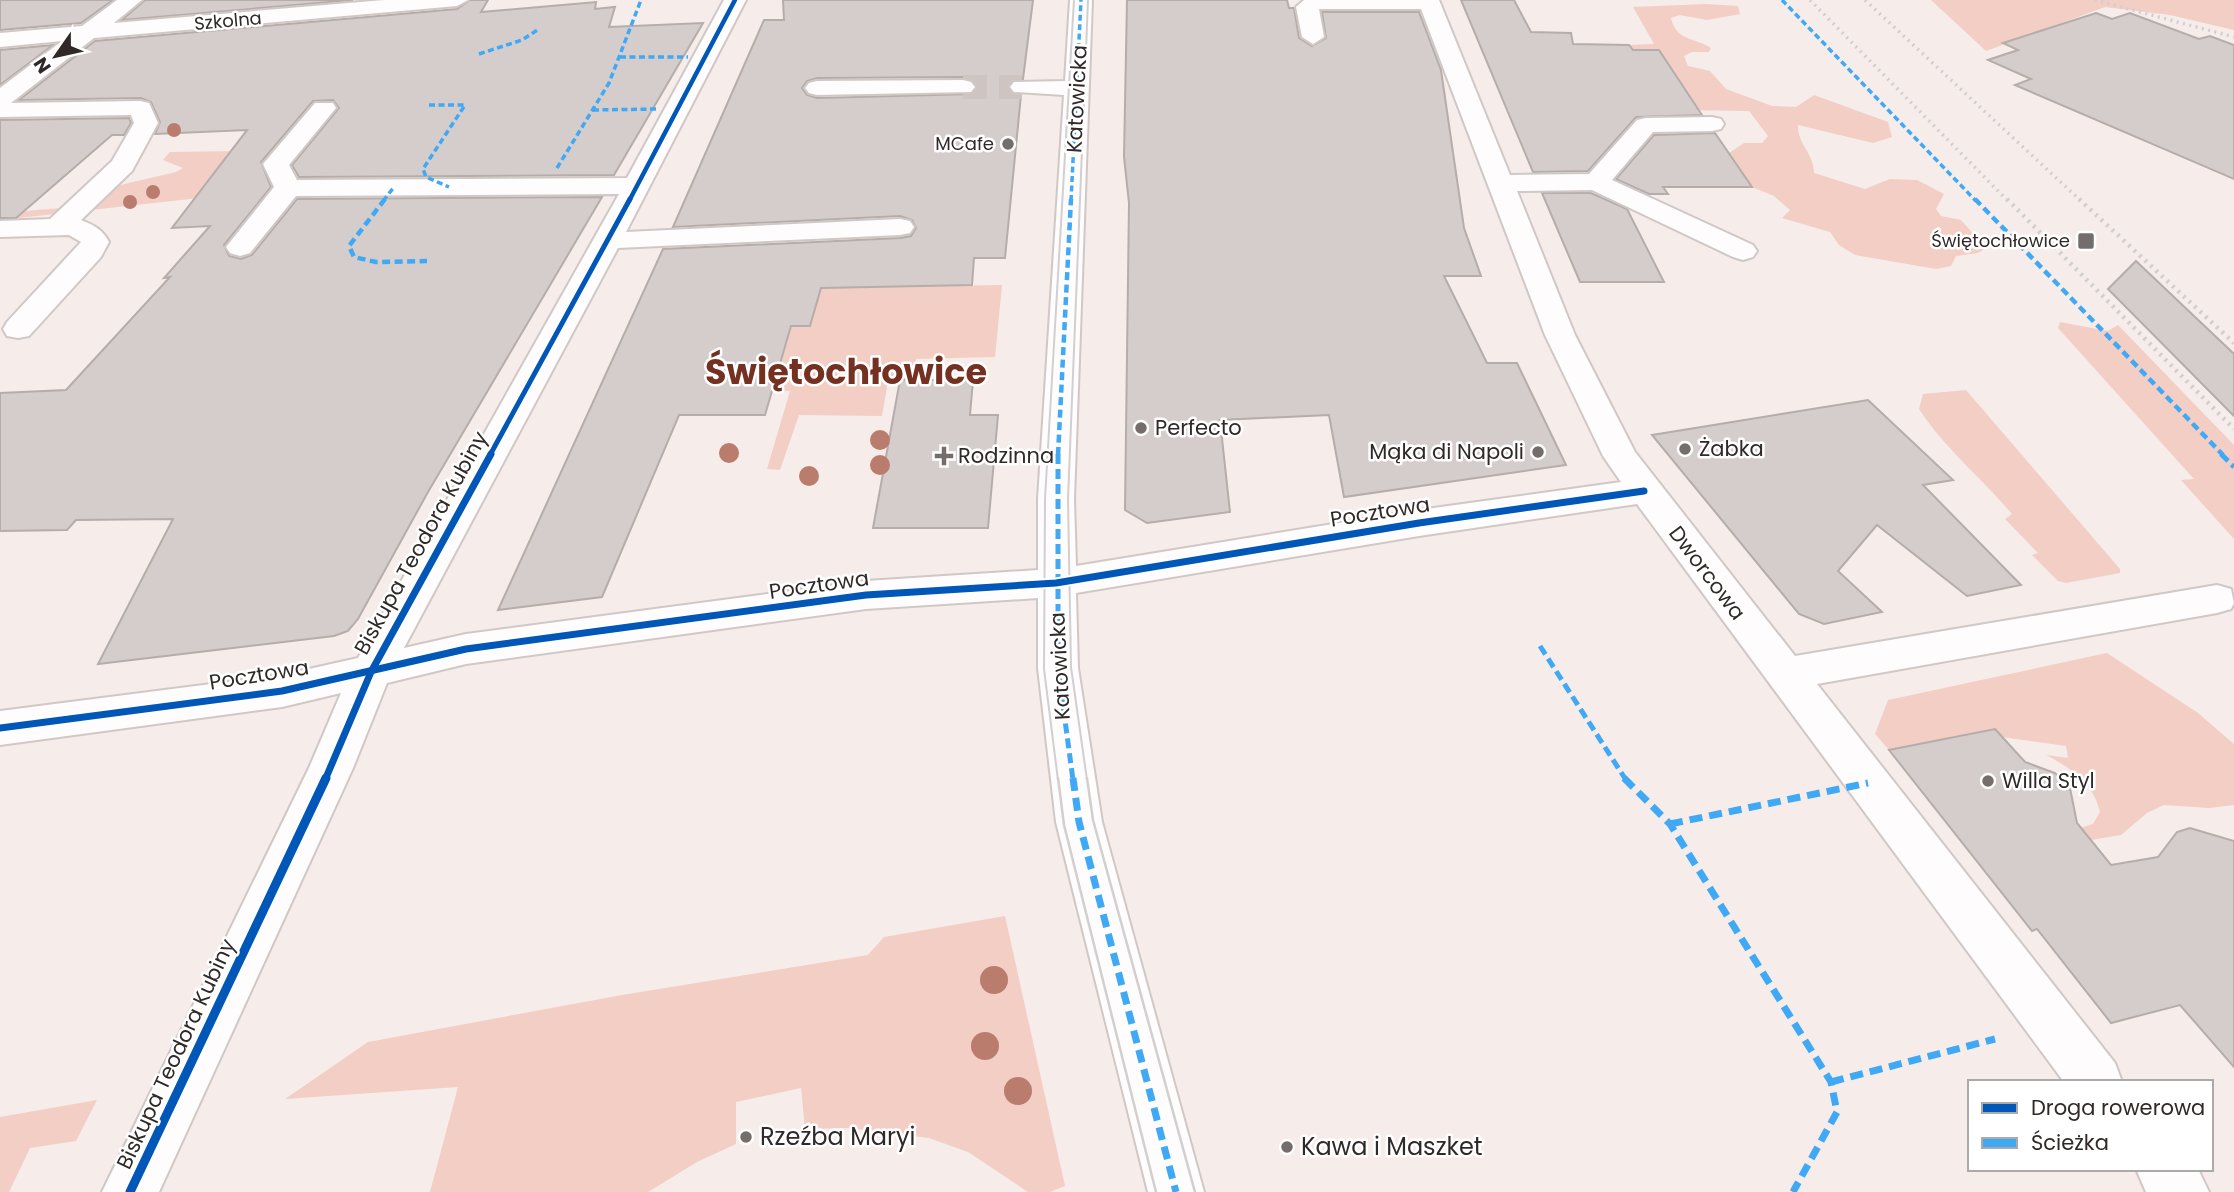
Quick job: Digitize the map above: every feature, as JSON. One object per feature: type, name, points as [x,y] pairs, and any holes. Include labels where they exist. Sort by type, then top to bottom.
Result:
[{"type":"street","points":[[0,99],[131,0]]},
{"type":"street","name":"Szkolna","points":[[0,40],[457,0]]},
{"type":"street","name":"Biskupa Teodora Kubiny","points":[[130,1192],[331,768],[371,672],[736,0]]},
{"type":"street","name":"Katowicka","points":[[1081,0],[1056,499],[1058,668],[1079,822],[1176,1192]]},
{"type":"street","points":[[1313,37],[1307,7],[1315,4],[1429,1]]},
{"type":"street","name":"Dworcowa","points":[[1429,1],[1583,386],[1619,456],[2094,1080]]},
{"type":"street","points":[[817,88],[962,87]]},
{"type":"street","points":[[1022,87],[1077,88]]},
{"type":"street","points":[[0,110],[141,108],[146,123],[123,165],[58,227]]},
{"type":"street","points":[[288,188],[276,164],[324,108]]},
{"type":"street","points":[[1596,182],[1646,125],[1712,124]]},
{"type":"street","points":[[1500,183],[1596,182],[1743,251]]},
{"type":"street","points":[[288,188],[635,186]]},
{"type":"street","points":[[240,247],[288,188]]},
{"type":"street","points":[[0,229],[74,227],[93,236],[91,251],[18,329]]},
{"type":"street","points":[[607,240],[670,240],[900,228]]},
{"type":"street","name":"Pocztowa","points":[[0,728],[282,691],[466,649],[866,595],[1056,583],[1419,523],[1644,491]]},
{"type":"street","points":[[1784,674],[2217,599]]},
{"type":"street","points":[[2164,1171],[2180,1192]]},
{"type":"shaded area","points":[[1931,0],[2234,0],[2234,30],[2170,15],[2105,7],[1986,51]]},
{"type":"shaded area","points":[[1706,4],[1738,6],[1740,14],[1707,20],[1680,15],[1671,18],[1681,35],[1711,48],[1709,52],[1692,52],[1684,56],[1688,66],[1710,71],[1726,89],[1772,106],[1796,107],[1814,95],[1888,122],[1892,137],[1873,143],[1798,125],[1798,132],[1814,173],[1865,189],[1890,179],[1917,180],[1944,194],[1936,209],[1941,216],[1961,220],[1986,248],[1978,253],[1956,256],[1951,266],[1936,269],[1855,255],[1839,245],[1830,232],[1782,218],[1790,210],[1774,196],[1752,187],[1729,153],[1744,143],[1762,143],[1768,136],[1749,111],[1681,110],[1629,45],[1654,44],[1633,7]]},
{"type":"shaded area","points":[[239,151],[208,197],[0,220],[0,213],[62,208],[116,186],[176,172],[183,168],[163,160],[170,152]]},
{"type":"shaded area","points":[[1002,285],[995,357],[916,359],[912,380],[888,381],[882,416],[799,415],[780,470],[767,469],[790,391],[772,390],[691,359],[821,288]]},
{"type":"shaded area","points":[[2060,322],[2108,331],[2118,325],[2234,445],[2234,539],[2181,480],[2194,479],[2058,328]]},
{"type":"shaded area","points":[[1966,390],[2120,569],[2120,573],[2066,583],[2058,581],[2032,555],[2038,553],[2005,519],[2012,514],[1940,437],[1919,409],[1923,394]]},
{"type":"shaded area","points":[[2107,653],[2198,713],[2234,744],[2234,805],[2209,808],[2164,805],[2147,813],[2121,835],[2073,843],[2067,832],[2093,824],[2100,812],[2087,785],[2064,765],[2046,755],[2068,758],[2066,746],[2002,737],[1996,729],[1889,750],[1875,734],[1888,700]]},
{"type":"shaded area","points":[[1005,916],[1065,1186],[1050,1192],[1028,1192],[968,1152],[929,1138],[847,1128],[805,1129],[801,1088],[736,1102],[736,1144],[697,1162],[648,1192],[430,1192],[458,1087],[285,1099],[368,1042],[622,995],[868,955],[884,937]]},
{"type":"shaded area","points":[[97,1100],[76,1141],[30,1148],[9,1192],[0,1192],[0,1117]]},
{"type":"building","points":[[0,0],[113,0],[81,23],[0,30]]},
{"type":"building","points":[[145,0],[353,0],[122,20]]},
{"type":"building","points":[[470,0],[488,0],[481,12],[596,2],[595,9],[615,7],[609,27],[703,23],[614,175],[299,177],[292,165],[339,108],[333,100],[313,101],[261,162],[271,187],[224,245],[229,256],[241,259],[252,255],[297,199],[602,197],[428,492],[358,619],[348,631],[334,636],[98,664],[173,519],[76,520],[67,530],[0,531],[0,393],[66,390],[170,277],[164,278],[210,226],[172,228],[247,130],[155,134],[160,122],[151,102],[141,98],[19,100],[95,41],[457,9]]},
{"type":"building","points":[[783,0],[1033,0],[1023,79],[1012,80],[1007,87],[1012,94],[1021,95],[1005,258],[974,258],[972,285],[821,288],[810,326],[791,326],[765,415],[679,415],[602,597],[498,610],[663,249],[900,238],[911,236],[916,228],[912,220],[900,216],[673,227],[764,20],[784,20]],"holes":[[[817,78],[972,79],[977,85],[973,94],[817,98],[807,95],[802,88],[807,81]]]},
{"type":"building","points":[[1127,0],[1287,0],[1289,8],[1294,8],[1299,38],[1312,46],[1326,38],[1322,12],[1419,12],[1441,70],[1464,228],[1481,276],[1444,276],[1487,363],[1517,363],[1566,465],[1344,497],[1329,415],[1220,420],[1230,512],[1147,523],[1125,510],[1129,203],[1124,157]]},
{"type":"building","points":[[1461,0],[1514,0],[1531,32],[1571,33],[1573,44],[1629,45],[1633,50],[1659,50],[1702,115],[1636,117],[1588,171],[1533,172]]},
{"type":"building","points":[[2096,13],[2112,19],[2130,13],[2199,39],[2210,36],[2234,45],[2234,179],[2015,85],[2031,79],[1988,60],[2018,50],[2003,43]]},
{"type":"building","points":[[53,45],[0,85],[0,50]]},
{"type":"building","points":[[129,118],[131,123],[124,135],[112,135],[16,218],[0,218],[0,120]]},
{"type":"building","points":[[1715,133],[1752,187],[1663,187],[1668,194],[1649,194],[1616,179],[1654,135]]},
{"type":"building","points":[[1542,193],[1591,193],[1627,209],[1664,282],[1580,282]]},
{"type":"building","points":[[2136,261],[2234,354],[2234,416],[2108,289]]},
{"type":"building","points":[[900,380],[973,380],[970,415],[998,415],[988,528],[873,528]]},
{"type":"building","points":[[1868,400],[1953,480],[1923,485],[2021,585],[1967,596],[1877,525],[1838,571],[1882,612],[1824,624],[1799,614],[1652,435]]},
{"type":"building","points":[[1995,729],[2025,762],[2055,773],[2070,788],[2077,823],[2111,865],[2158,857],[2177,832],[2190,828],[2234,841],[2234,1067],[2180,1005],[2111,1023],[2037,929],[2032,931],[1889,750]]},
{"type":"tunnel","points":[[963,87],[1022,87]]},
{"type":"tram line","points":[[1058,780],[1044,669],[1045,499],[1074,0]]},
{"type":"tram line","points":[[1087,780],[1071,667],[1068,499],[1088,0]]},
{"type":"tram line","points":[[1058,778],[1064,825],[1156,1192]]},
{"type":"tram line","points":[[1087,778],[1093,820],[1195,1192]]},
{"type":"railway","points":[[1810,0],[2008,201]]},
{"type":"railway","points":[[1865,0],[2081,201]]},
{"type":"railway","points":[[2095,0],[2234,37]]},
{"type":"railway","points":[[2007,199],[2234,429]]},
{"type":"railway","points":[[2079,199],[2234,343]]},
{"type":"marked path","points":[[557,168],[609,83],[641,0]]},
{"type":"marked path","points":[[1081,0],[1056,499],[1058,668],[1079,822],[1176,1192]]},
{"type":"marked path","points":[[1782,0],[2234,467]]},
{"type":"marked path","points":[[479,54],[522,40],[539,29]]},
{"type":"marked path","points":[[620,57],[688,57]]},
{"type":"marked path","points":[[429,105],[465,105],[423,169],[426,177],[449,187]]},
{"type":"marked path","points":[[593,110],[658,109]]},
{"type":"marked path","points":[[394,187],[349,246],[354,257],[376,262],[427,261]]},
{"type":"marked path","points":[[1540,646],[1620,774],[1670,824],[1831,1082],[1837,1112],[1793,1192]]},
{"type":"marked path","points":[[1670,824],[1868,783]]},
{"type":"marked path","points":[[1831,1082],[1995,1039]]},
{"type":"cycle path","points":[[130,1192],[331,768],[371,672],[584,285],[735,0]]},
{"type":"cycle path","points":[[0,728],[282,691],[466,649],[866,595],[1056,583],[1419,523],[1644,491]]},
{"type":"place","name":"MCafe","points":[[1008,144]]},
{"type":"place","name":"Świętochłowice","points":[[2086,241]]},
{"type":"place","name":"Perfecto","points":[[1141,428]]},
{"type":"place","name":"Żabka","points":[[1685,449]]},
{"type":"place","name":"Mąka di Napoli","points":[[1538,452]]},
{"type":"place","name":"Rodzinna","points":[[944,456]]},
{"type":"place","name":"Willa Styl","points":[[1988,781]]},
{"type":"place","name":"Rzeźba Maryi","points":[[746,1137]]},
{"type":"place","name":"Kawa i Maszket","points":[[1287,1147]]},
{"type":"district","name":"Świętochłowice","points":[[846,372]]}]
